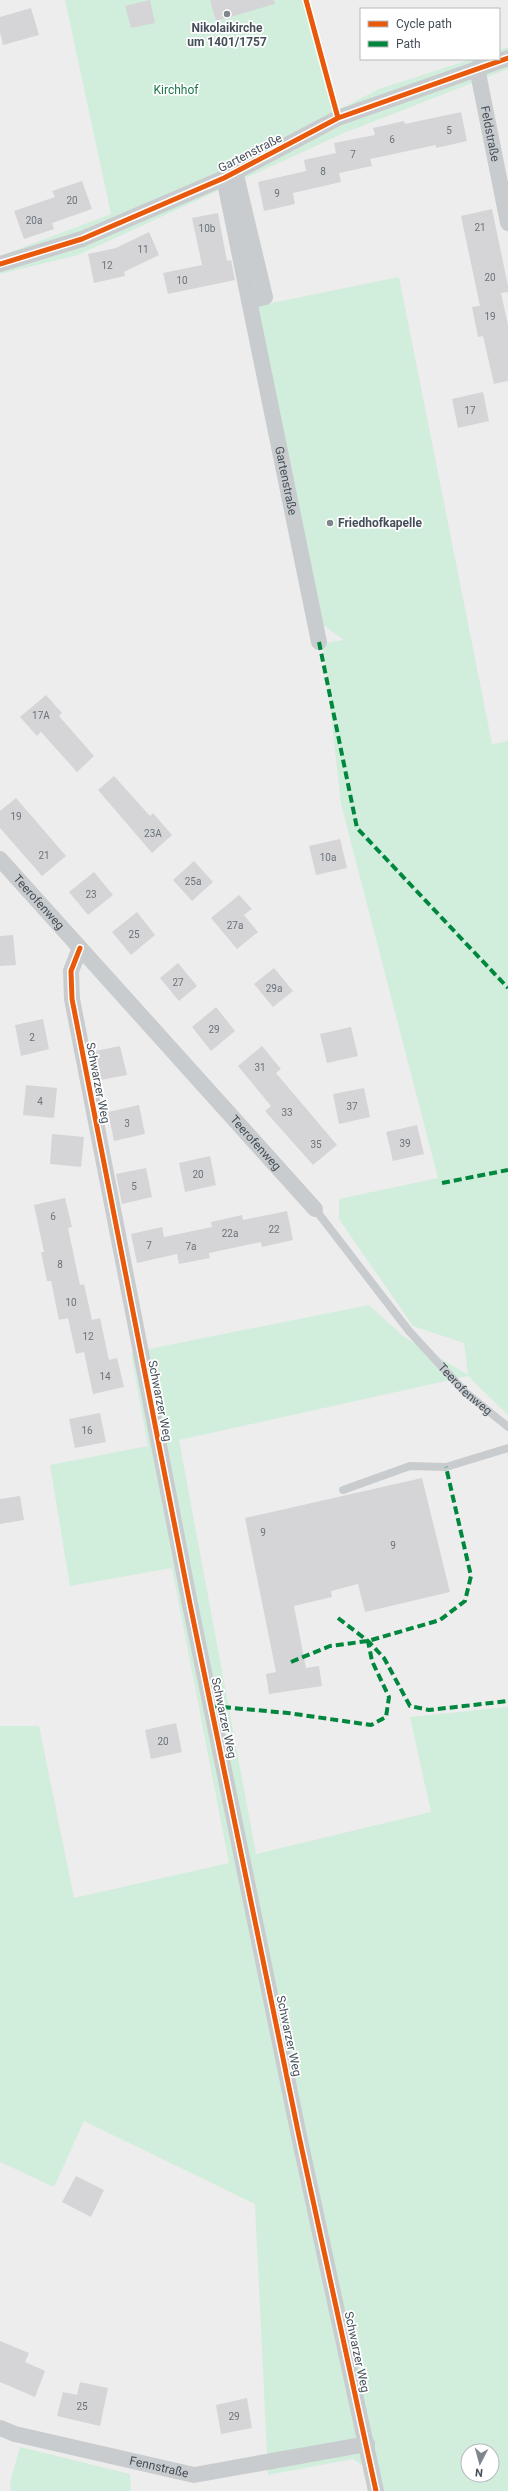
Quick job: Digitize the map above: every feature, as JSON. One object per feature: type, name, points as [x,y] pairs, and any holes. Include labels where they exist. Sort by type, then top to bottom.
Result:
[{"type":"street","name":"Gartenstraße","points":[[0,264],[82,240],[229,175],[338,118],[508,58]]},
{"type":"street","name":"Feldstraße","points":[[477,68],[508,222]]},
{"type":"street","name":"Gartenstraße","points":[[229,175],[249,301],[319,642]]},
{"type":"street","name":"Teerofenweg","points":[[0,859],[315,1209]]},
{"type":"street","name":"Schwarzer Weg","points":[[80,948],[71,971],[73,1006],[190,1604],[299,2136],[376,2491]]},
{"type":"street","name":"Fennstraße","points":[[0,2428],[15,2434],[194,2475],[367,2444]]},
{"type":"lane","name":"Teerofenweg","points":[[315,1209],[409,1331],[465,1392],[508,1427]]},
{"type":"lane","points":[[343,1490],[410,1466],[446,1467],[508,1448]]},
{"type":"green space","name":"Kirchhof","points":[[65,0],[308,0],[338,110],[379,89],[469,60],[500,60],[500,50],[508,47],[508,69],[344,133],[78,255],[0,274],[0,256],[111,214]]},
{"type":"green space","points":[[399,277],[492,744],[508,741],[508,1415],[468,1376],[179,1440],[256,1854],[431,1812],[410,1717],[508,1707],[508,2491],[371,2491],[366,2468],[353,2459],[268,2475],[255,2204],[84,2121],[54,2187],[0,2162],[0,1726],[39,1726],[74,1898],[229,1863],[172,1568],[70,1586],[50,1465],[148,1446],[131,1353],[369,1305],[403,1336],[468,1375],[464,1343],[413,1326],[339,1219],[339,1199],[438,1178],[341,804],[323,643],[344,640],[323,625],[257,306]]},
{"type":"green space","points":[[20,2447],[130,2474],[131,2491],[11,2491],[10,2482]]},
{"type":"building","points":[[150,0],[155,23],[131,28],[125,6]]},
{"type":"building","name":"Nikolaikirche um 1401/1757","points":[[210,0],[274,0],[275,4],[216,21]]},
{"type":"building","points":[[31,8],[39,35],[3,45],[0,32],[0,17]]},
{"type":"building","points":[[461,112],[467,141],[436,148],[436,145],[370,159],[372,166],[339,173],[341,182],[293,193],[295,204],[264,211],[258,182],[306,171],[304,160],[336,153],[334,143],[375,135],[373,128],[404,121],[405,124]]},
{"type":"building","points":[[82,181],[92,209],[52,223],[54,229],[24,239],[14,211],[55,197],[52,191]]},
{"type":"building","points":[[492,209],[508,286],[508,292],[501,293],[508,325],[508,381],[494,384],[483,336],[478,337],[472,307],[480,306],[461,216]]},
{"type":"building","points":[[218,213],[227,261],[231,260],[235,280],[168,294],[163,273],[202,265],[192,218]]},
{"type":"building","points":[[149,232],[159,255],[124,272],[125,276],[94,283],[88,254],[116,248]]},
{"type":"building","points":[[483,392],[489,421],[458,428],[452,399]]},
{"type":"building","points":[[46,695],[62,713],[59,716],[94,756],[77,772],[41,732],[37,736],[20,717]]},
{"type":"building","points":[[114,776],[150,816],[153,813],[172,835],[152,853],[98,790]]},
{"type":"building","points":[[16,798],[66,856],[42,876],[0,828],[0,811]]},
{"type":"building","points":[[340,839],[347,868],[316,875],[309,846]]},
{"type":"building","points":[[194,861],[213,882],[192,901],[173,880]]},
{"type":"building","points":[[94,872],[113,895],[88,915],[69,892]]},
{"type":"building","points":[[239,895],[252,909],[244,915],[258,932],[237,949],[211,918]]},
{"type":"building","points":[[137,912],[155,935],[131,955],[112,932]]},
{"type":"building","points":[[13,935],[16,965],[0,966],[0,936]]},
{"type":"building","points":[[178,963],[197,986],[179,1001],[160,978]]},
{"type":"building","points":[[274,968],[293,991],[273,1007],[254,984]]},
{"type":"building","points":[[216,1007],[235,1031],[211,1051],[192,1027]]},
{"type":"building","points":[[43,1019],[49,1049],[21,1056],[15,1025]]},
{"type":"building","points":[[351,1027],[358,1056],[327,1063],[320,1034]]},
{"type":"building","points":[[120,1046],[127,1075],[101,1080],[95,1051]]},
{"type":"building","points":[[262,1046],[281,1069],[276,1073],[337,1145],[313,1165],[265,1111],[271,1106],[238,1066]]},
{"type":"building","points":[[26,1085],[57,1088],[54,1118],[23,1115]]},
{"type":"building","points":[[364,1088],[370,1117],[339,1124],[333,1094]]},
{"type":"building","points":[[139,1105],[145,1134],[114,1141],[108,1112]]},
{"type":"building","points":[[417,1125],[424,1154],[393,1161],[386,1132]]},
{"type":"building","points":[[52,1134],[84,1137],[81,1167],[50,1164]]},
{"type":"building","points":[[210,1156],[216,1185],[185,1192],[179,1163]]},
{"type":"building","points":[[146,1168],[152,1197],[122,1204],[116,1174]]},
{"type":"building","points":[[65,1198],[72,1227],[68,1228],[80,1285],[84,1284],[92,1320],[100,1318],[109,1360],[117,1358],[124,1387],[93,1394],[84,1352],[76,1354],[68,1318],[59,1320],[51,1281],[47,1281],[41,1252],[44,1252],[34,1205]]},
{"type":"building","points":[[287,1211],[293,1240],[262,1247],[261,1242],[209,1253],[210,1258],[179,1264],[177,1254],[137,1263],[131,1234],[162,1227],[164,1237],[212,1227],[211,1222],[242,1215],[243,1220]]},
{"type":"building","points":[[100,1413],[106,1442],[75,1448],[69,1419]]},
{"type":"building","points":[[422,1478],[450,1592],[365,1612],[358,1584],[331,1591],[332,1597],[294,1606],[306,1668],[319,1666],[322,1686],[269,1694],[266,1674],[276,1672],[245,1518]]},
{"type":"building","points":[[20,1496],[24,1520],[0,1524],[0,1499]]},
{"type":"building","points":[[176,1723],[182,1752],[151,1759],[145,1730]]},
{"type":"building","points":[[76,2176],[104,2190],[91,2217],[62,2202]]},
{"type":"building","points":[[0,2341],[29,2353],[25,2362],[45,2371],[35,2397],[0,2382]]},
{"type":"building","points":[[80,2382],[108,2388],[100,2426],[57,2416],[63,2392],[77,2395]]},
{"type":"building","points":[[247,2398],[252,2428],[221,2434],[216,2405]]},
{"type":"marked path","points":[[319,642],[357,828],[508,988]]},
{"type":"marked path","points":[[442,1183],[508,1170]]},
{"type":"marked path","points":[[291,1662],[330,1646],[368,1641],[440,1620],[465,1601],[471,1576],[446,1467]]},
{"type":"marked path","points":[[338,1618],[368,1641],[384,1658],[410,1706],[429,1710],[508,1701]]},
{"type":"marked path","points":[[211,1706],[288,1713],[371,1725],[386,1717],[389,1697],[372,1661],[368,1641]]},
{"type":"cycle path","points":[[306,0],[338,118]]},
{"type":"cycle path","points":[[0,264],[82,239],[224,178],[338,118],[508,58]]},
{"type":"cycle path","points":[[80,948],[71,971],[72,999],[190,1604],[299,2136],[376,2491]]},
{"type":"place","name":"Nikolaikirche um 1401/1757","points":[[227,14]]},
{"type":"place","name":"Friedhofkapelle","points":[[330,523]]}]
